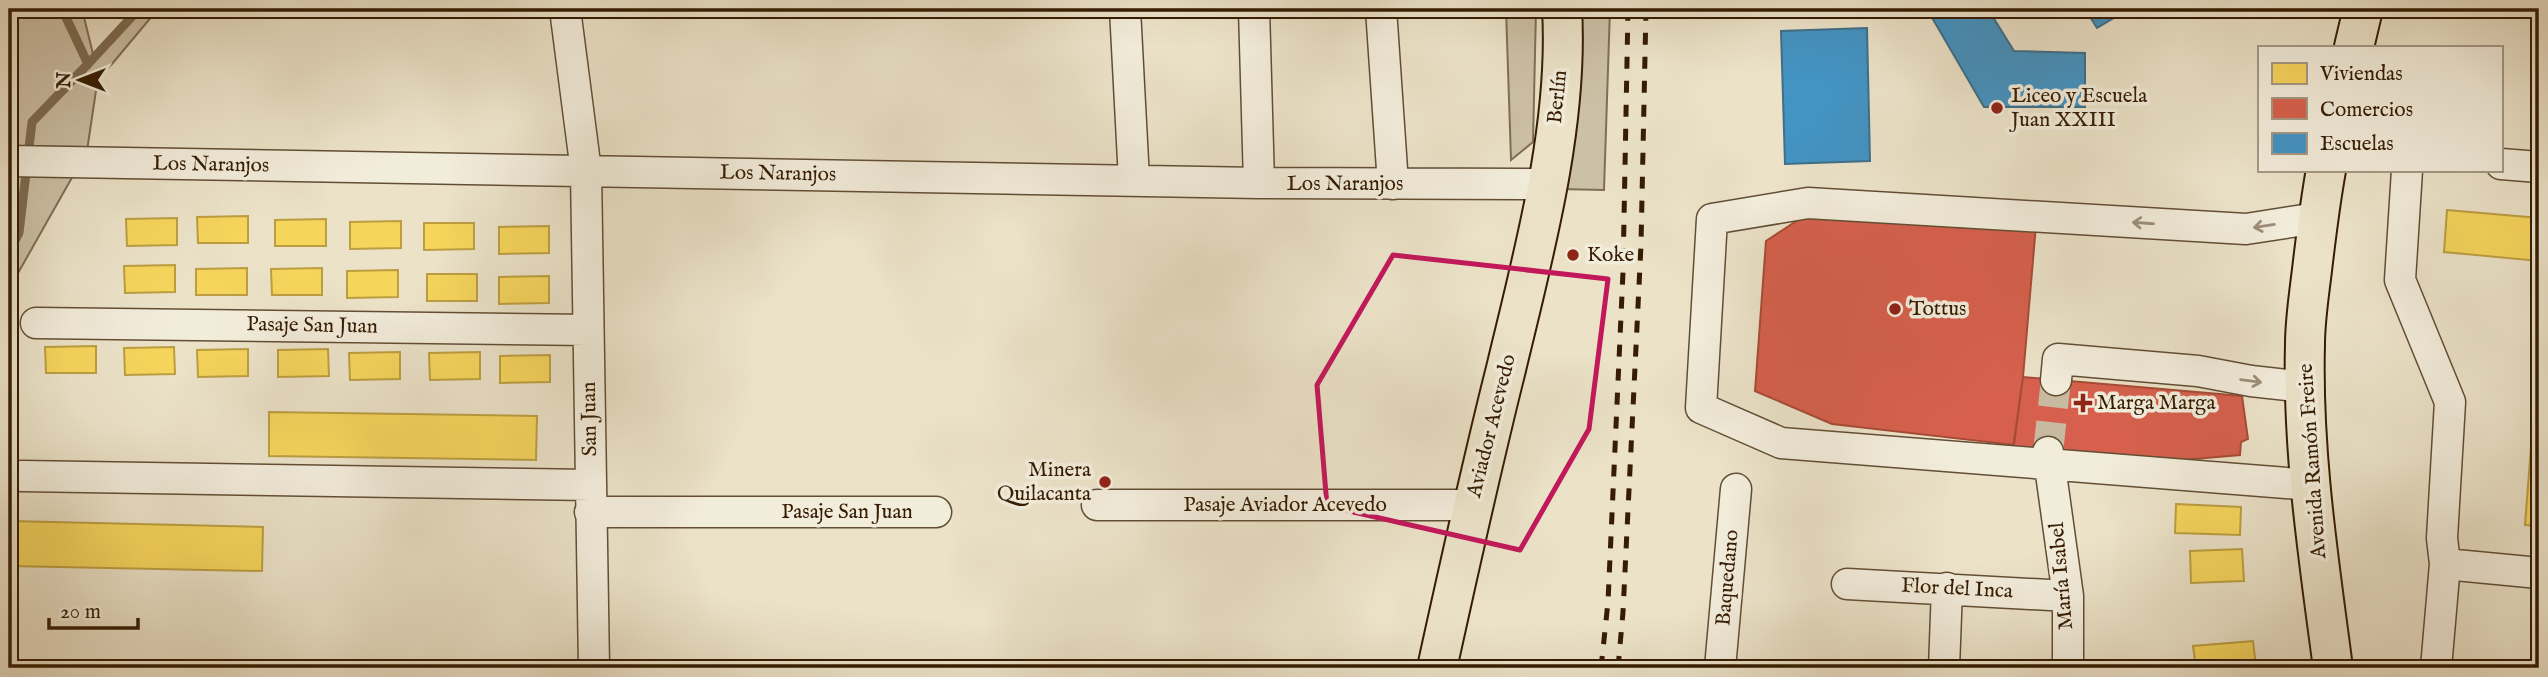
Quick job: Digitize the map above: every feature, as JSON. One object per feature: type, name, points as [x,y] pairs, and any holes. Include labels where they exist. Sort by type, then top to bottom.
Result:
[{"type":"main road","name":"Berlín","points":[[1547,184],[1561,90],[1563,9]]},
{"type":"main road","points":[[2354,46],[2363,9]]},
{"type":"main road","name":"Avenida Ramón Freire","points":[[2326,172],[2317,218],[2305,342],[2305,387],[2312,485],[2333,668]]},
{"type":"main road","name":"Aviador Acevedo","points":[[1437,668],[1547,184]]},
{"type":"street","name":"San Juan","points":[[565,9],[586,171],[594,668]]},
{"type":"street","points":[[1125,9],[1134,180]]},
{"type":"street","points":[[1254,9],[1259,183]]},
{"type":"street","points":[[1381,9],[1393,184]]},
{"type":"street","name":"Los Naranjos","points":[[9,161],[1259,183],[1547,184]]},
{"type":"street","points":[[2502,163],[2539,167]]},
{"type":"street","points":[[2407,172],[2400,280],[2450,402],[2442,537],[2445,564],[2436,668]]},
{"type":"street","points":[[2312,485],[2050,467],[1781,443],[1700,408],[1712,219],[1808,203],[2246,229],[2317,218]]},
{"type":"street","name":"Pasaje San Juan","points":[[36,323],[588,330]]},
{"type":"street","points":[[2056,380],[2058,359],[2198,371],[2305,387]]},
{"type":"street","name":"María Isabel","points":[[2050,467],[2067,596],[2068,668]]},
{"type":"street","name":"Pasaje San Juan","points":[[22,476],[936,512]]},
{"type":"street","name":"Baquedano","points":[[1720,668],[1736,488]]},
{"type":"street","name":"Pasaje Aviador Acevedo","points":[[1097,505],[1472,505]]},
{"type":"street","points":[[2445,564],[2539,573]]},
{"type":"street","name":"Flor del Inca","points":[[1847,584],[2067,596]]},
{"type":"street","points":[[1944,668],[1947,588]]},
{"type":"highlighted area","points":[[1393,255],[1608,279],[1589,429],[1520,550],[1327,506],[1317,385]]},
{"type":"shaded area","points":[[9,9],[82,9],[93,54],[104,47],[139,9],[158,9],[98,77],[87,151],[9,289],[9,135],[18,94]]},
{"type":"shaded area","points":[[1506,9],[1536,9],[1533,142],[1511,160]]},
{"type":"shaded area","points":[[1580,9],[1610,9],[1604,190],[1559,189]]},
{"type":"building: Viviendas","points":[[2447,210],[2539,218],[2539,261],[2444,252]]},
{"type":"building: Viviendas","points":[[248,216],[248,243],[198,243],[197,217]]},
{"type":"building: Viviendas","points":[[177,218],[177,245],[127,246],[126,219]]},
{"type":"building: Viviendas","points":[[326,219],[326,246],[275,246],[275,220]]},
{"type":"building: Viviendas","points":[[401,221],[401,248],[350,249],[350,222]]},
{"type":"building: Viviendas","points":[[424,223],[474,223],[474,249],[424,250]]},
{"type":"building: Viviendas","points":[[549,226],[549,253],[499,254],[499,227]]},
{"type":"building: Viviendas","points":[[175,265],[175,292],[125,293],[124,266]]},
{"type":"building: Viviendas","points":[[247,268],[247,295],[196,295],[196,269]]},
{"type":"building: Viviendas","points":[[322,268],[322,295],[272,295],[271,269]]},
{"type":"building: Viviendas","points":[[398,270],[398,297],[347,298],[347,271]]},
{"type":"building: Viviendas","points":[[427,274],[477,274],[477,301],[427,301]]},
{"type":"building: Viviendas","points":[[549,276],[549,303],[499,304],[499,277]]},
{"type":"building: Viviendas","points":[[96,346],[96,373],[46,373],[45,347]]},
{"type":"building: Viviendas","points":[[174,347],[175,374],[125,375],[124,348]]},
{"type":"building: Viviendas","points":[[248,349],[248,376],[198,377],[197,350]]},
{"type":"building: Viviendas","points":[[328,349],[329,376],[278,377],[278,350]]},
{"type":"building: Viviendas","points":[[400,352],[400,379],[350,380],[349,353]]},
{"type":"building: Viviendas","points":[[480,352],[480,379],[430,380],[429,353]]},
{"type":"building: Viviendas","points":[[550,355],[550,382],[500,383],[500,356]]},
{"type":"building: Viviendas","points":[[2536,381],[2539,381],[2539,526],[2525,525]]},
{"type":"building: Viviendas","points":[[269,412],[537,416],[536,460],[269,456]]},
{"type":"building: Viviendas","points":[[2176,504],[2241,507],[2240,535],[2175,533]]},
{"type":"building: Viviendas","points":[[9,521],[263,527],[262,571],[9,566]]},
{"type":"building: Viviendas","points":[[2242,549],[2244,581],[2191,583],[2190,551]]},
{"type":"building: Viviendas","points":[[2253,641],[2256,667],[2196,668],[2193,646]]},
{"type":"building: Comercios","name":"Tottus","points":[[1819,206],[2036,225],[2023,377],[2014,445],[1832,424],[1755,391],[1766,241]]},
{"type":"building: Comercios","points":[[2023,377],[2242,396],[2248,439],[2241,442],[2240,455],[2183,460],[2183,465],[2013,448]]},
{"type":"building: Escuelas","points":[[1927,9],[1988,9],[2014,51],[2085,53],[2085,107],[1984,107]]},
{"type":"building: Escuelas","points":[[2085,9],[2129,9],[2097,28]]},
{"type":"building: Escuelas","points":[[1867,28],[1870,161],[1785,164],[1781,31]]},
{"type":"waterway","points":[[9,252],[19,233],[32,122],[88,64],[62,9]]},
{"type":"waterway","points":[[88,64],[139,9]]},
{"type":"tunnel","points":[[2048,452],[2056,380]]},
{"type":"railway","points":[[1601,668],[1608,602],[1623,272],[1628,9]]},
{"type":"railway","points":[[1618,668],[1641,245],[1646,9]]},
{"type":"place","name":"Liceo y Escuela Juan XXIII","points":[[1997,108]]},
{"type":"place","name":"Koke","points":[[1573,255]]},
{"type":"place","name":"Tottus","points":[[1895,309]]},
{"type":"place","name":"Marga Marga","points":[[2083,403]]},
{"type":"place","name":"Minera Quilacanta","points":[[1105,482]]}]
